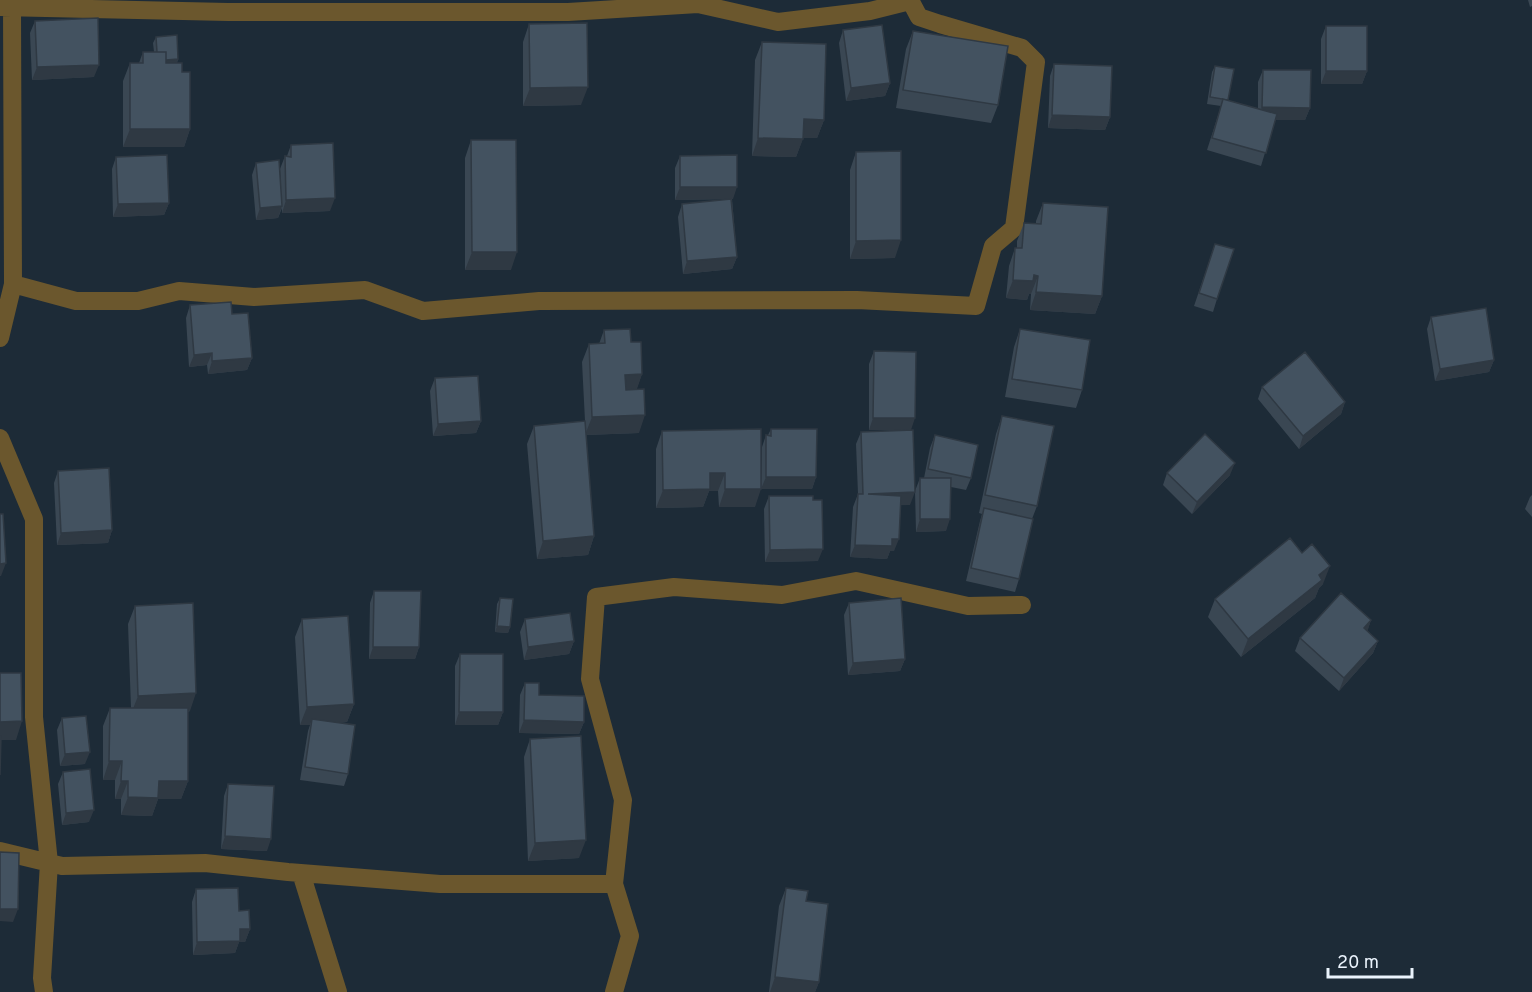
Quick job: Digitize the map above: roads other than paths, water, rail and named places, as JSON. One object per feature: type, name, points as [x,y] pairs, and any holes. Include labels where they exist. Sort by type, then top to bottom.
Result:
[{"type":"street","points":[[0,338],[13,284],[6,7],[228,12],[568,12],[698,4],[778,22],[870,11],[910,1],[919,17],[1022,48],[1036,62],[1014,228],[993,246],[976,306],[857,300],[562,300],[423,310],[365,290],[254,297],[179,291],[138,302],[76,301],[13,284]]},
{"type":"street","points":[[0,438],[34,519],[34,717],[49,863],[42,978],[44,992]]},
{"type":"street","points":[[614,992],[630,936],[614,884],[623,800],[590,679],[596,597],[674,587],[782,595],[856,581],[968,606],[1023,605]]},
{"type":"street","points":[[0,851],[62,866],[205,863],[440,884],[614,884]]},
{"type":"street","points":[[301,873],[338,992]]}]
